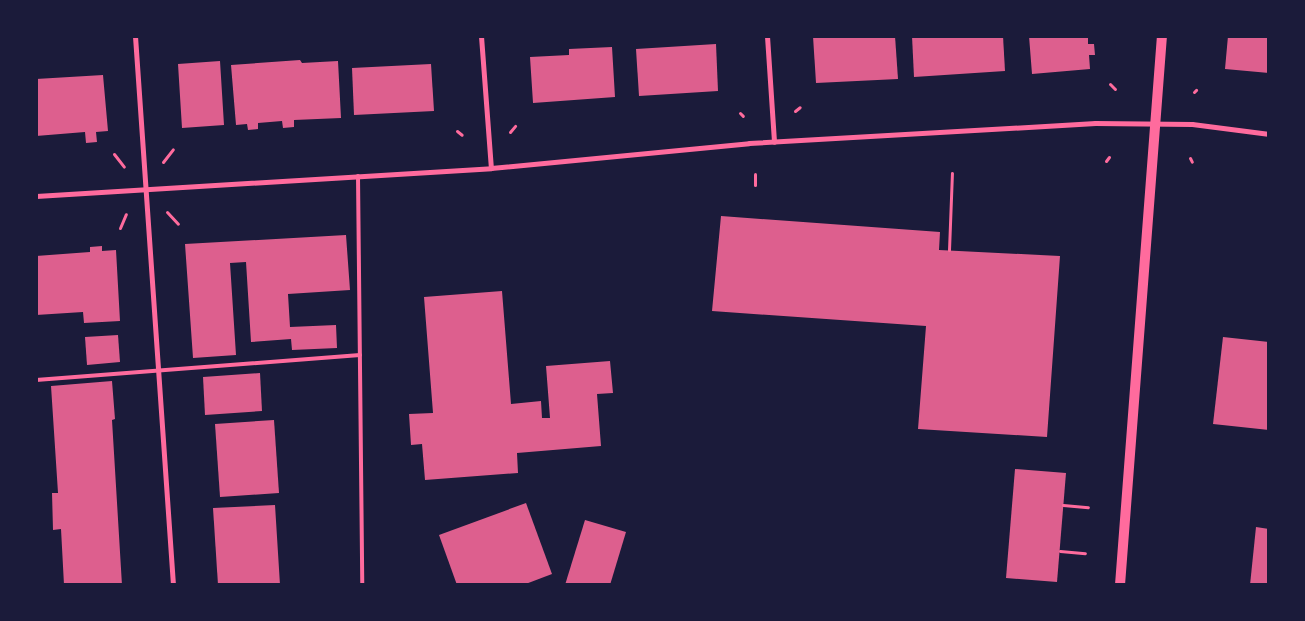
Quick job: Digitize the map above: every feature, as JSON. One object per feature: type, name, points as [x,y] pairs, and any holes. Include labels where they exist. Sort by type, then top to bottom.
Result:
[{"type":"main road","points":[[1120,585],[1157,124],[1162,36]]},
{"type":"street","points":[[135,36],[173,585]]},
{"type":"street","points":[[482,36],[491,168]]},
{"type":"street","points":[[767,36],[774,142]]},
{"type":"street","points":[[36,196],[491,168],[703,146],[1095,123],[1192,124],[1269,134]]},
{"type":"lane","points":[[358,176],[362,585]]},
{"type":"lane","points":[[36,380],[360,355]]},
{"type":"path","points":[[1110,84],[1115,89]]},
{"type":"path","points":[[795,111],[800,107]]},
{"type":"path","points":[[510,132],[515,126]]},
{"type":"path","points":[[457,131],[462,135]]},
{"type":"path","points":[[163,162],[174,149]]},
{"type":"path","points":[[114,154],[124,167]]},
{"type":"path","points":[[1106,161],[1109,157]]},
{"type":"path","points":[[949,250],[952,173]]},
{"type":"path","points":[[755,174],[755,185]]},
{"type":"path","points":[[167,212],[178,224]]},
{"type":"path","points":[[120,228],[126,214]]},
{"type":"path","points":[[1063,505],[1088,507]]},
{"type":"path","points":[[1060,551],[1085,553]]},
{"type":"building","points":[[813,36],[895,36],[898,79],[816,83]]},
{"type":"building","points":[[912,36],[1003,36],[1005,71],[914,77]]},
{"type":"building","points":[[1029,36],[1088,36],[1088,44],[1094,44],[1095,55],[1089,55],[1090,69],[1032,74]]},
{"type":"building","points":[[1228,36],[1269,36],[1269,73],[1225,69]]},
{"type":"building","points":[[716,44],[718,91],[639,96],[636,49]]},
{"type":"building","points":[[612,47],[615,97],[533,103],[530,57],[569,55],[569,49]]},
{"type":"building","points":[[300,60],[302,63],[338,61],[341,118],[294,120],[294,127],[283,128],[282,121],[258,123],[258,129],[248,130],[247,124],[236,125],[231,65]]},
{"type":"building","points":[[220,61],[224,125],[182,128],[178,64]]},
{"type":"building","points":[[431,64],[434,111],[354,115],[352,68]]},
{"type":"building","points":[[103,75],[108,131],[96,132],[97,142],[86,143],[85,132],[36,136],[36,79]]},
{"type":"building","points":[[721,216],[940,232],[939,250],[1060,256],[1047,437],[918,429],[926,326],[712,311]]},
{"type":"building","points":[[346,235],[350,290],[288,294],[290,327],[336,325],[337,348],[292,350],[291,339],[251,342],[246,262],[230,263],[236,355],[193,358],[185,244]]},
{"type":"building","points":[[102,246],[102,251],[116,250],[120,321],[84,323],[83,312],[36,315],[36,256],[90,252],[90,247]]},
{"type":"building","points":[[502,291],[511,404],[541,401],[542,418],[550,418],[546,366],[610,361],[613,393],[597,394],[601,446],[517,453],[518,473],[425,480],[422,444],[411,445],[409,414],[433,413],[424,297]]},
{"type":"building","points":[[118,335],[120,362],[87,365],[85,337]]},
{"type":"building","points":[[1223,337],[1269,342],[1269,430],[1213,424]]},
{"type":"building","points":[[260,373],[262,411],[205,415],[203,377]]},
{"type":"building","points":[[112,381],[115,419],[112,420],[122,585],[64,585],[61,529],[53,530],[52,493],[58,493],[51,386]]},
{"type":"building","points":[[274,420],[279,493],[220,497],[215,424]]},
{"type":"building","points":[[1015,469],[1066,473],[1057,582],[1006,578]]},
{"type":"building","points":[[526,503],[552,574],[523,585],[457,585],[439,535]]},
{"type":"building","points":[[275,505],[280,585],[218,585],[213,508]]},
{"type":"building","points":[[585,520],[626,532],[610,585],[565,585]]},
{"type":"building","points":[[1256,527],[1269,529],[1269,585],[1250,585]]}]
